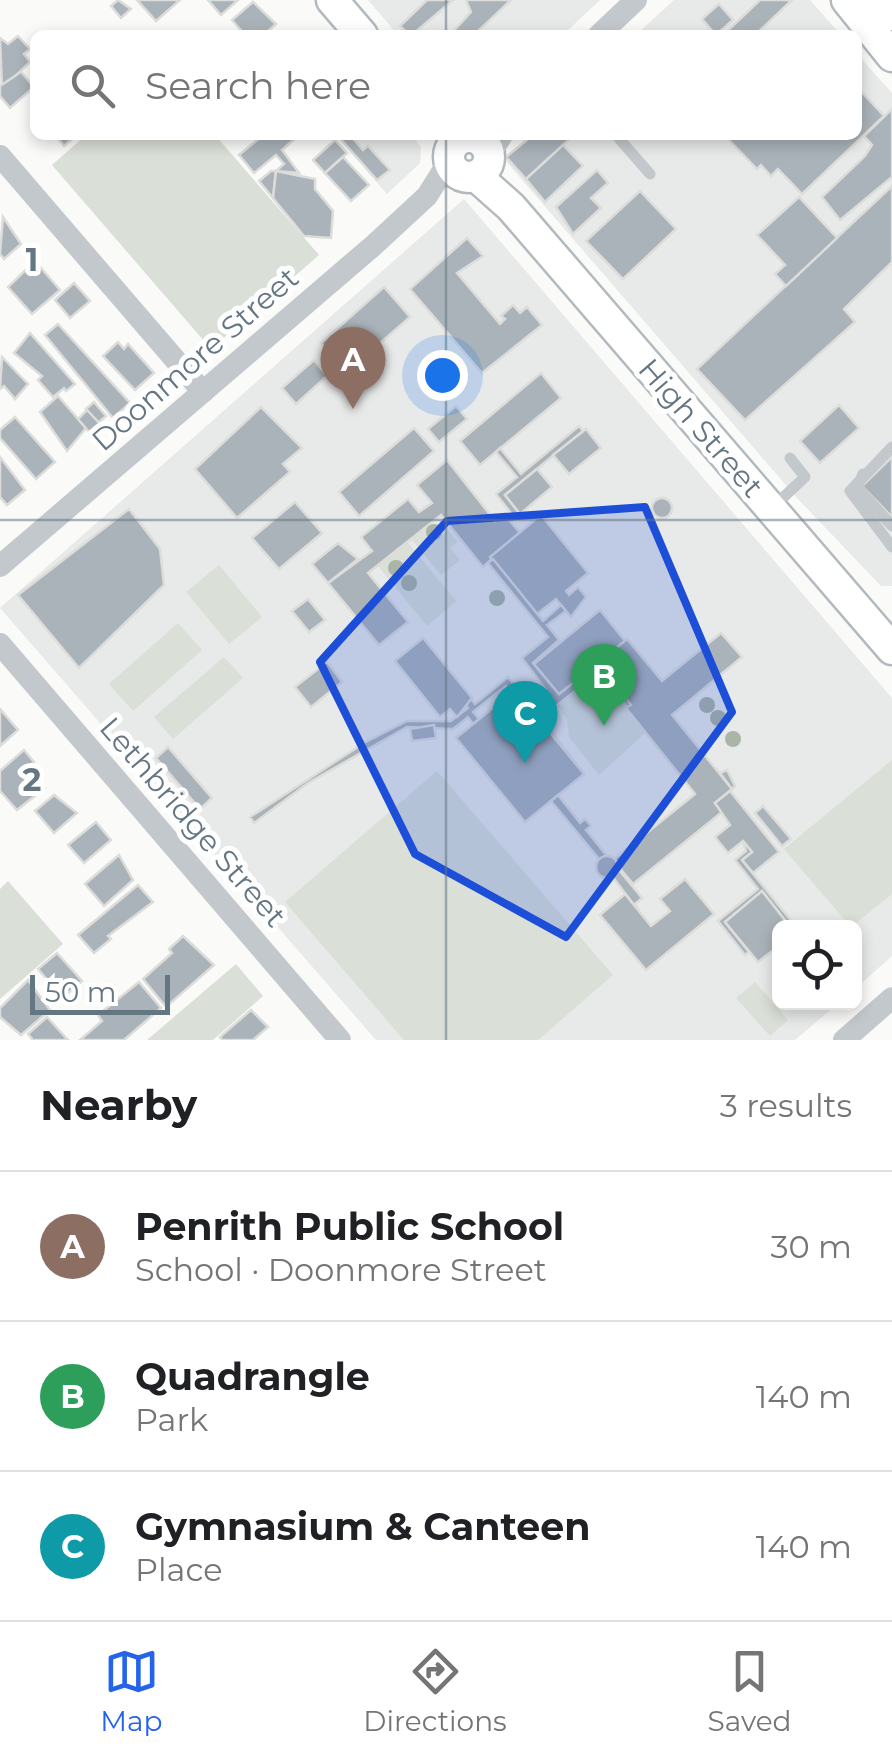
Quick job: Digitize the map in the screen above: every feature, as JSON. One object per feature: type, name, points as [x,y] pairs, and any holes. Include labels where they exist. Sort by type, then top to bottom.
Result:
[{"type":"street","points":[[332,0],[358,30]]},
{"type":"street","points":[[604,30],[636,0]]},
{"type":"street","points":[[847,0],[892,56]]},
{"type":"street","name":"Doonmore Street","points":[[0,566],[427,196],[470,150]]},
{"type":"street","name":"High Street","points":[[470,150],[511,207],[890,641]]},
{"type":"street","points":[[0,156],[203,392]]},
{"type":"street","name":"Lethbridge Street","points":[[0,644],[340,1040]]},
{"type":"street","points":[[844,1040],[892,998]]},
{"type":"lane","points":[[620,140],[650,174]]},
{"type":"lane","points":[[892,447],[852,484],[851,497],[892,547]]},
{"type":"lane","points":[[771,509],[806,477],[790,458]]},
{"type":"lane","points":[[864,472],[858,487],[892,526]]},
{"type":"highlighted area","points":[[645,507],[732,712],[566,937],[415,854],[320,662],[447,521]]},
{"type":"shaded area","points":[[368,0],[600,0],[568,30],[394,30]]},
{"type":"shaded area","points":[[674,0],[810,0],[837,30],[641,30]]},
{"type":"shaded area","points":[[862,60],[892,93],[892,586],[881,586],[797,498],[504,159],[525,140],[862,140]]},
{"type":"shaded area","points":[[80,140],[219,140],[319,255],[211,349],[52,165]]},
{"type":"shaded area","points":[[340,140],[415,140],[421,147],[420,163],[387,194]]},
{"type":"shaded area","points":[[464,199],[892,698],[892,956],[862,983],[862,920],[772,920],[772,1010],[831,1010],[795,1040],[376,1040],[0,608]]},
{"type":"shaded area","points":[[430,525],[440,537],[448,530],[458,542],[450,548],[460,560],[441,575],[412,540]]},
{"type":"shaded area","points":[[407,542],[456,601],[427,626],[378,566]]},
{"type":"shaded area","points":[[219,565],[262,617],[229,644],[186,592]]},
{"type":"shaded area","points":[[178,623],[202,650],[133,711],[109,684]]},
{"type":"shaded area","points":[[224,657],[243,678],[173,739],[154,717]]},
{"type":"shaded area","points":[[599,672],[645,733],[599,775],[569,737],[567,719],[557,705]]},
{"type":"shaded area","points":[[892,760],[892,894],[860,920],[845,920],[784,849]]},
{"type":"shaded area","points":[[437,771],[613,975],[538,1040],[404,1040],[285,902]]},
{"type":"shaded area","points":[[8,881],[63,944],[0,999],[0,889]]},
{"type":"shaded area","points":[[236,964],[263,996],[213,1040],[147,1040]]},
{"type":"shaded area","points":[[755,982],[772,1002],[772,1010],[779,1010],[788,1020],[770,1036],[736,998]]},
{"type":"building","points":[[118,0],[131,9],[121,18],[111,6]]},
{"type":"building","points":[[137,0],[180,0],[156,21]]},
{"type":"building","points":[[208,0],[238,0],[221,15]]},
{"type":"building","points":[[427,0],[453,0],[418,30],[404,30],[400,26]]},
{"type":"building","points":[[466,0],[511,0],[479,30],[455,30],[471,12]]},
{"type":"building","points":[[760,0],[792,0],[760,30],[728,30]]},
{"type":"building","points":[[253,2],[276,24],[269,30],[241,30],[232,20]]},
{"type":"building","points":[[719,4],[733,20],[722,30],[712,30],[702,19]]},
{"type":"building","points":[[18,36],[30,49],[24,54],[30,62],[2,89],[0,38],[8,44]]},
{"type":"building","points":[[21,72],[30,82],[30,90],[10,108],[0,96],[0,86]]},
{"type":"building","points":[[862,92],[884,116],[862,137]]},
{"type":"building","points":[[892,109],[892,177],[840,220],[822,197],[865,156],[872,145],[864,136]]},
{"type":"building","points":[[257,140],[293,140],[282,150],[299,173],[276,171],[284,164],[276,155],[254,173],[239,155]]},
{"type":"building","points":[[335,140],[347,153],[325,173],[313,160]]},
{"type":"building","points":[[341,140],[354,140],[363,150],[368,146],[390,170],[377,180]]},
{"type":"building","points":[[527,140],[569,140],[526,179],[506,157]]},
{"type":"building","points":[[729,140],[859,140],[802,194],[778,169],[771,176],[761,165],[757,169]]},
{"type":"building","points":[[563,145],[583,166],[545,202],[526,179]]},
{"type":"building","points":[[343,157],[369,185],[351,201],[325,173]]},
{"type":"building","points":[[597,170],[608,183],[591,198],[601,208],[573,234],[556,207]]},
{"type":"building","points":[[276,171],[273,198],[259,181]]},
{"type":"building","points":[[276,171],[315,179],[315,189],[333,211],[331,238],[304,236],[273,198]]},
{"type":"building","points":[[892,186],[892,262],[844,309],[855,322],[745,420],[697,369]]},
{"type":"building","points":[[640,191],[676,229],[623,279],[586,241]]},
{"type":"building","points":[[799,197],[837,238],[786,286],[775,274],[785,265],[757,235]]},
{"type":"building","points":[[3,217],[21,244],[4,259],[0,254]]},
{"type":"building","points":[[467,238],[483,256],[457,273],[500,324],[505,319],[501,316],[513,305],[520,313],[527,307],[542,325],[482,373],[410,289]]},
{"type":"building","points":[[35,261],[60,290],[32,314],[8,287]]},
{"type":"building","points":[[74,283],[90,301],[70,318],[55,300]]},
{"type":"building","points":[[384,287],[410,317],[347,372],[321,343]]},
{"type":"building","points":[[58,324],[130,403],[113,418],[45,335]]},
{"type":"building","points":[[30,333],[75,384],[66,391],[64,388],[53,397],[38,380],[42,376],[14,353]]},
{"type":"building","points":[[118,342],[124,349],[128,344],[154,373],[135,390],[103,356]]},
{"type":"building","points":[[2,357],[28,384],[15,399],[4,386],[0,389]]},
{"type":"building","points":[[314,360],[327,376],[296,404],[282,388]]},
{"type":"building","points":[[541,373],[561,398],[480,465],[460,441]]},
{"type":"building","points":[[58,396],[86,428],[67,451],[40,412]]},
{"type":"building","points":[[94,402],[106,416],[98,423],[86,409]]},
{"type":"building","points":[[839,405],[859,428],[820,463],[800,441]]},
{"type":"building","points":[[456,406],[467,419],[439,442],[428,429]]},
{"type":"building","points":[[261,407],[302,448],[283,464],[290,472],[237,518],[195,469]]},
{"type":"building","points":[[87,410],[100,424],[90,433],[78,419]]},
{"type":"building","points":[[15,417],[55,462],[36,479],[0,438],[0,430]]},
{"type":"building","points":[[579,426],[583,431],[505,495],[520,514],[510,522],[506,517],[511,513],[496,494],[517,477],[496,452],[500,448],[521,474]]},
{"type":"building","points":[[414,428],[434,451],[359,516],[339,492]]},
{"type":"building","points":[[586,429],[601,448],[569,474],[553,455]]},
{"type":"building","points":[[0,457],[25,490],[7,505],[0,497]]},
{"type":"building","points":[[892,457],[892,517],[862,486]]},
{"type":"building","points":[[447,460],[495,521],[504,514],[520,533],[483,567],[441,515],[368,573],[408,622],[379,645],[328,583],[372,551],[361,537],[408,499],[419,512],[432,503],[417,485]]},
{"type":"building","points":[[537,469],[552,487],[520,514],[505,495]]},
{"type":"building","points":[[658,498],[666,498],[672,508],[666,518],[658,518],[652,512],[652,504]]},
{"type":"building","points":[[295,502],[322,533],[279,569],[252,538]]},
{"type":"building","points":[[129,509],[160,549],[164,585],[79,668],[18,595]]},
{"type":"building","points":[[541,515],[588,573],[566,591],[569,595],[578,587],[586,597],[571,617],[556,599],[537,614],[490,557]]},
{"type":"building","points":[[338,543],[358,559],[328,583],[312,564]]},
{"type":"building","points":[[493,559],[543,621],[561,605],[566,611],[547,625],[559,640],[533,663],[559,694],[597,664],[631,705],[628,707],[599,672],[541,718],[584,774],[506,686],[473,712],[479,719],[473,724],[468,717],[453,729],[407,727],[308,783],[254,823],[250,817],[364,743],[407,721],[451,721],[468,708],[465,704],[471,699],[475,704],[508,677],[537,713],[553,699],[522,658],[548,637],[488,563]]},
{"type":"building","points":[[308,599],[325,620],[309,632],[292,611]]},
{"type":"building","points":[[600,610],[625,641],[559,694],[534,664]]},
{"type":"building","points":[[721,633],[742,657],[672,715],[732,789],[715,803],[722,812],[633,884],[613,860],[695,794],[626,708],[631,705],[597,664],[627,639],[662,681]]},
{"type":"building","points":[[423,638],[472,698],[457,717],[450,709],[440,717],[395,661]]},
{"type":"building","points":[[327,662],[342,682],[311,707],[295,687]]},
{"type":"building","points":[[515,690],[584,774],[525,822],[456,738]]},
{"type":"building","points":[[0,709],[18,730],[0,746]]},
{"type":"building","points":[[434,725],[436,738],[412,741],[410,729]]},
{"type":"building","points":[[168,747],[212,798],[200,809],[156,758]]},
{"type":"building","points":[[24,750],[34,762],[27,768],[45,788],[17,810],[0,791],[0,771]]},
{"type":"building","points":[[727,770],[735,786],[732,789],[720,773]]},
{"type":"building","points":[[730,791],[779,852],[753,873],[742,860],[752,852],[743,841],[728,853],[715,837],[730,825],[715,803]]},
{"type":"building","points":[[54,795],[77,813],[54,833],[35,811]]},
{"type":"building","points":[[558,795],[580,823],[585,819],[591,826],[586,830],[606,855],[600,860],[551,801]]},
{"type":"building","points":[[763,806],[791,839],[782,846],[755,813]]},
{"type":"building","points":[[96,822],[111,840],[84,863],[68,845]]},
{"type":"building","points":[[743,841],[752,852],[742,860],[791,920],[785,920],[762,891],[725,922],[749,952],[745,955],[718,921],[758,889],[735,860],[746,851]]},
{"type":"building","points":[[119,855],[133,880],[104,906],[85,884]]},
{"type":"building","points":[[607,856],[615,859],[615,875],[607,878],[599,875],[596,867],[599,859]]},
{"type":"building","points":[[619,870],[642,898],[635,904],[640,913],[612,876]]},
{"type":"building","points":[[685,879],[714,914],[646,970],[600,915],[625,894],[651,926],[670,911],[660,899]]},
{"type":"building","points":[[138,885],[153,902],[108,936],[111,939],[94,953],[78,935]]},
{"type":"building","points":[[762,891],[785,920],[772,920],[772,951],[758,962],[725,922]]},
{"type":"building","points":[[183,936],[214,965],[166,1007],[143,979],[172,953],[169,949]]},
{"type":"building","points":[[57,953],[82,981],[57,1003],[50,995],[56,990],[38,969]]},
{"type":"building","points":[[28,980],[50,1010],[21,1035],[0,1017],[0,1008]]},
{"type":"building","points":[[139,982],[161,1008],[124,1040],[80,1040],[102,1021],[98,1015]]},
{"type":"building","points":[[251,1010],[268,1027],[253,1040],[222,1040],[220,1037]]},
{"type":"building","points":[[47,1017],[68,1040],[33,1040],[28,1034]]},
{"type":"place","name":"Penrith Public School","points":[[353,409]]},
{"type":"place","name":"Quadrangle","points":[[604,726]]},
{"type":"place","name":"Gymnasium & Canteen","points":[[525,763]]}]
